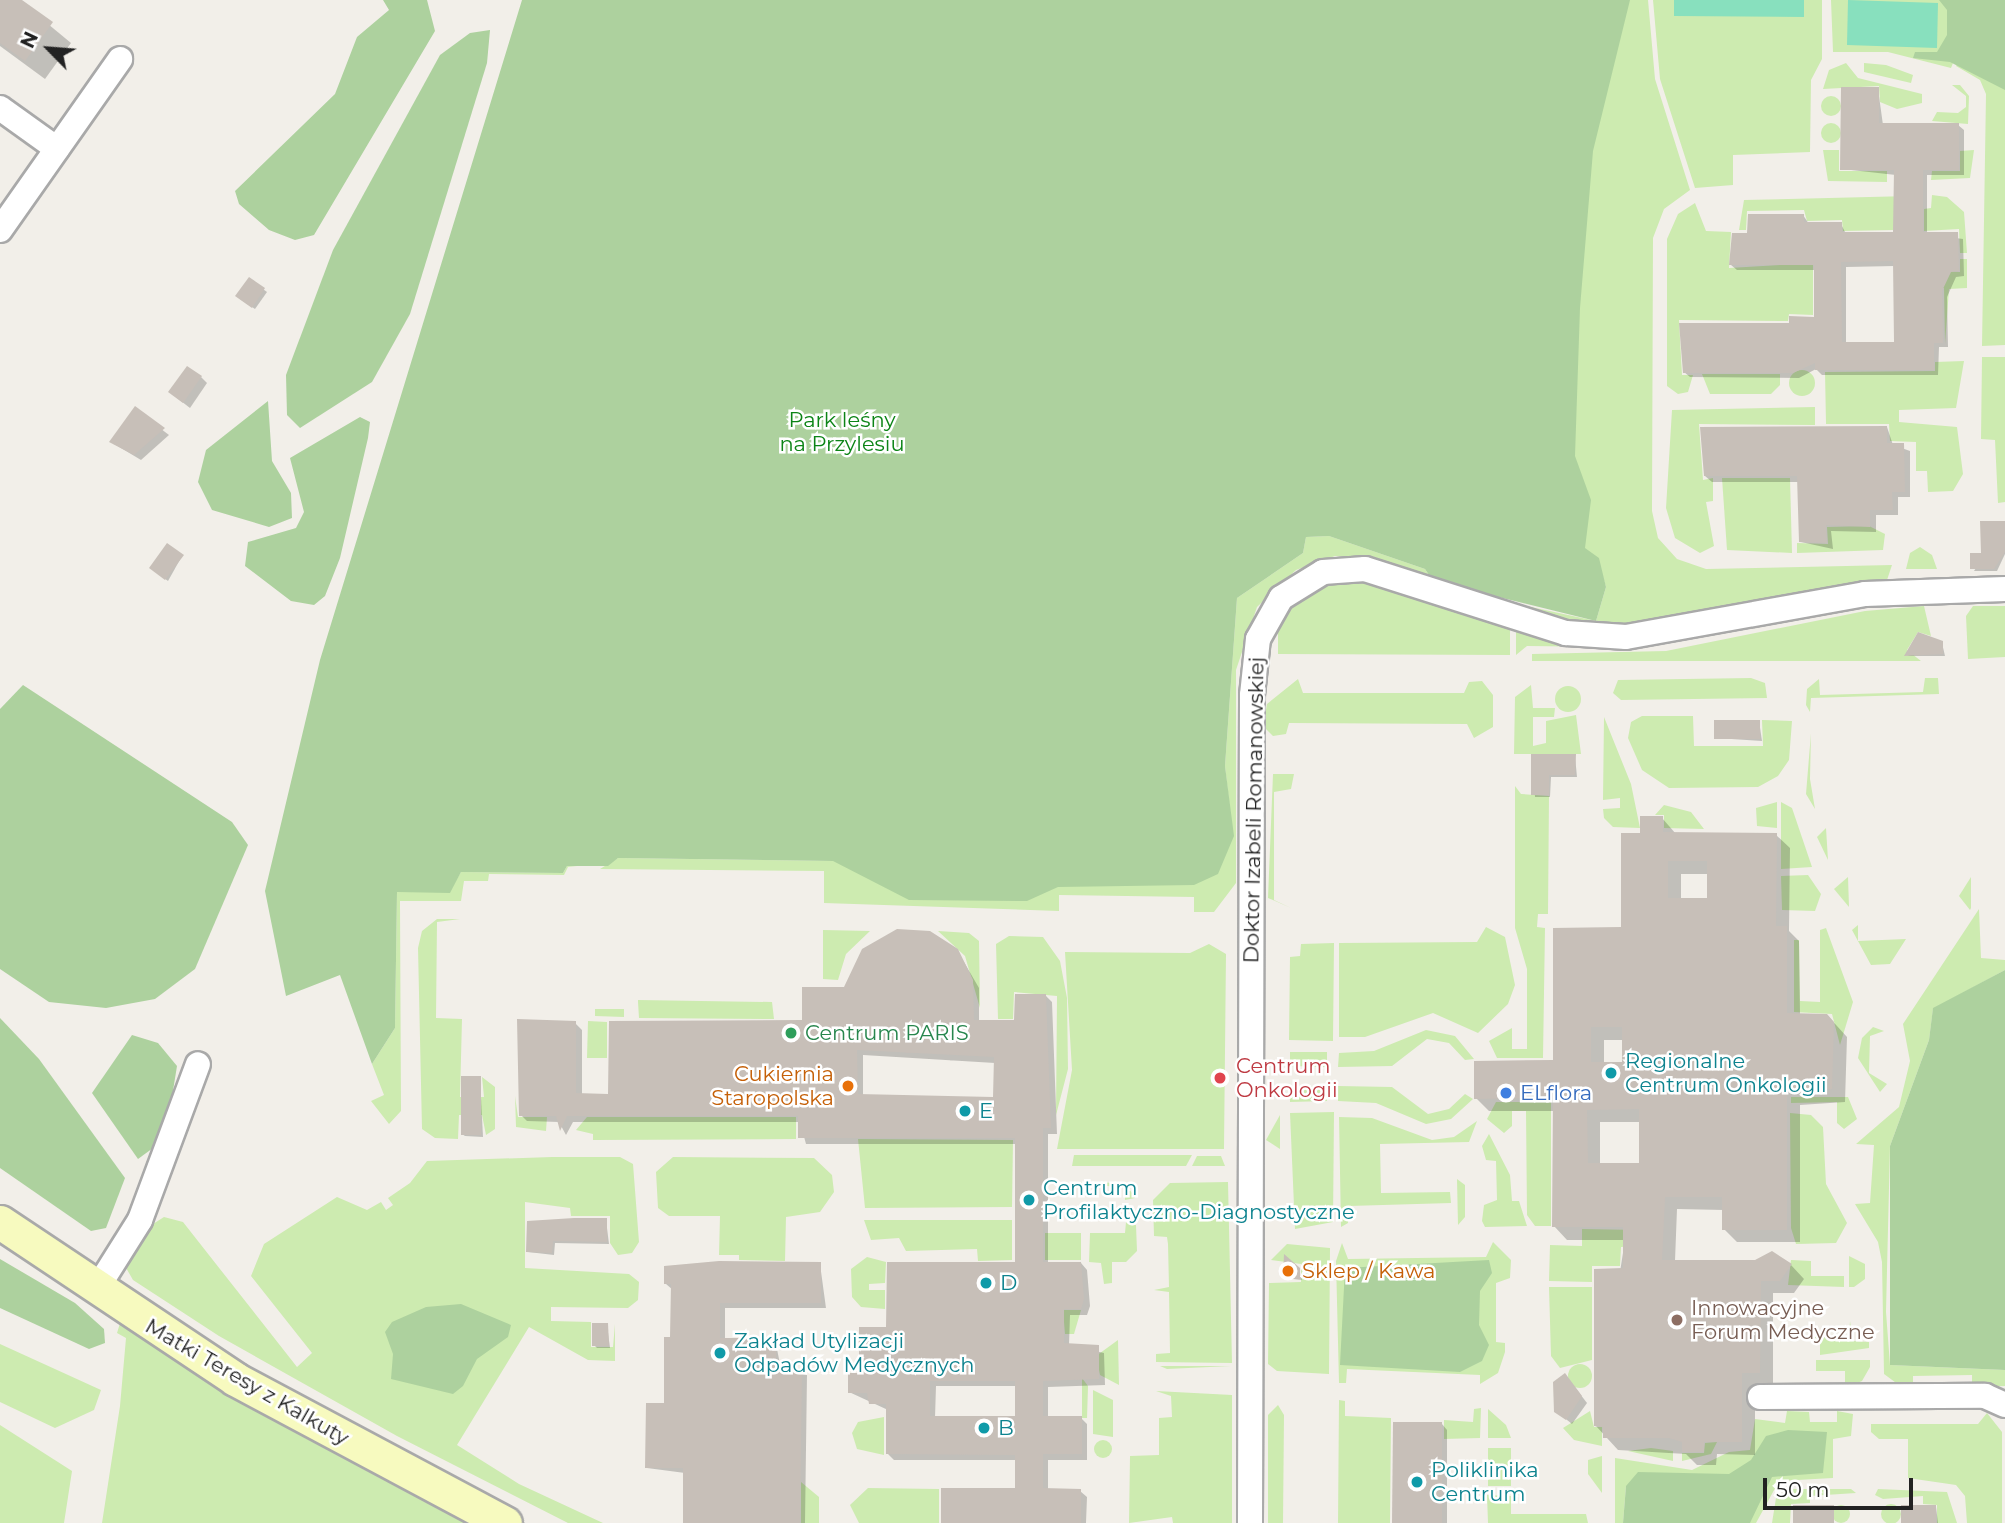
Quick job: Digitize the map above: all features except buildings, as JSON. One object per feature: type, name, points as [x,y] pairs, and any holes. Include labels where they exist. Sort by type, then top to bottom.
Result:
[{"type":"street","points":[[0,230],[120,59]]},
{"type":"street","points":[[0,108],[57,149]]},
{"type":"street","name":"Doktor Izabeli Romanowskiej","points":[[1250,1523],[1252,695],[1258,639],[1281,598],[1323,572],[1365,569],[1566,634],[1626,638],[1865,594],[2005,589]]},
{"type":"street","points":[[96,1290],[140,1220],[198,1063]]},
{"type":"street","name":"Matki Teresy z Kalkuty","points":[[0,1222],[96,1290],[310,1422],[505,1523]]},
{"type":"street","points":[[1760,1398],[1985,1396],[2005,1405]]},
{"type":"green space","points":[[383,0],[427,0],[435,31],[314,235],[295,240],[269,230],[239,204],[235,191],[335,94],[357,37],[389,10]]},
{"type":"green space","name":"Park leśny na Przylesiu","points":[[522,0],[1630,0],[1593,151],[1580,308],[1575,456],[1591,500],[1585,548],[1599,558],[1606,587],[1596,621],[1433,581],[1425,569],[1329,536],[1306,537],[1303,553],[1237,598],[1225,766],[1234,836],[1218,874],[1194,885],[1058,887],[1027,901],[909,900],[833,861],[618,858],[608,866],[567,866],[563,873],[461,872],[450,893],[397,892],[395,1028],[372,1064],[340,975],[286,996],[265,891],[320,660]]},
{"type":"green space","points":[[1595,0],[1648,0],[1655,79],[1690,190],[1664,209],[1653,238],[1652,511],[1658,538],[1677,559],[1706,569],[1892,565],[1887,580],[1931,578],[1653,626],[1567,623],[1503,601],[1596,621],[1606,587],[1603,577],[1563,576]]},
{"type":"green space","points":[[1653,0],[1822,0],[1822,59],[1811,80],[1810,152],[1733,155],[1733,185],[1695,188],[1660,79]]},
{"type":"green space","points":[[1674,0],[1804,0],[1804,17],[1674,16]]},
{"type":"green space","points":[[1831,0],[1978,0],[1951,68],[1888,52],[1833,52]]},
{"type":"green space","points":[[1848,0],[1938,3],[1937,48],[1847,45]]},
{"type":"green space","points":[[1939,0],[2005,0],[2005,90],[1950,62],[1913,58],[1915,52],[1937,52],[1947,35],[1947,10]]},
{"type":"green space","points":[[2005,0],[2005,345],[1982,346],[1986,94],[1980,80],[1956,66]]},
{"type":"green space","points":[[490,30],[487,63],[410,314],[372,382],[300,428],[287,415],[286,375],[333,250],[440,55],[470,33]]},
{"type":"green space","points":[[1846,63],[1858,78],[1922,94],[1922,103],[1897,109],[1880,102],[1879,86],[1823,89],[1829,70]]},
{"type":"green space","points":[[1864,63],[1886,65],[1913,75],[1911,83],[1864,72]]},
{"type":"green space","points":[[1952,85],[1960,85],[1969,96],[1968,124],[1932,121],[1937,112],[1958,113],[1966,107],[1966,96]]},
{"type":"green space","points":[[1827,96],[1835,96],[1841,106],[1835,116],[1827,116],[1821,110],[1821,102]]},
{"type":"green space","points":[[1831,123],[1838,126],[1841,133],[1838,140],[1831,143],[1824,140],[1821,133],[1824,126]]},
{"type":"green space","points":[[1823,150],[1839,150],[1839,171],[1887,171],[1887,182],[1828,181]]},
{"type":"green space","points":[[1974,150],[1970,178],[1931,180],[1932,171],[1960,171],[1960,151]]},
{"type":"green space","points":[[1932,195],[1947,197],[1964,212],[1967,253],[1960,253],[1959,229],[1924,231],[1924,209],[1931,208]]},
{"type":"green space","points":[[1910,196],[1893,230],[1843,231],[1842,220],[1807,221],[1804,210],[1747,211],[1746,230],[1739,230],[1744,200]]},
{"type":"green space","points":[[1695,203],[1706,231],[1731,232],[1729,268],[1813,263],[1813,315],[1789,314],[1788,321],[1679,320],[1682,375],[1693,375],[1688,392],[1678,394],[1667,386],[1667,239],[1678,214]]},
{"type":"green space","points":[[1960,259],[1967,259],[1967,288],[1949,289],[1945,344],[1944,288],[1928,287],[1928,271],[1960,272]]},
{"type":"green space","points":[[1982,357],[2005,357],[2005,502],[1998,503],[1995,440],[1981,439]]},
{"type":"green space","points":[[1964,361],[1956,408],[1899,410],[1899,422],[1957,427],[1963,474],[1953,491],[1928,492],[1927,471],[1916,471],[1916,442],[1890,441],[1889,424],[1826,424],[1825,372],[1935,371],[1935,362]]},
{"type":"green space","points":[[1802,370],[1811,374],[1815,383],[1811,392],[1802,396],[1793,392],[1789,383],[1793,374]]},
{"type":"green space","points":[[1702,374],[1780,374],[1780,385],[1771,394],[1710,394]]},
{"type":"green space","points":[[268,401],[272,461],[291,493],[292,518],[269,527],[212,510],[198,482],[206,450]]},
{"type":"green space","points":[[1815,407],[1815,425],[1699,424],[1703,480],[1713,478],[1713,501],[1706,502],[1714,546],[1700,553],[1675,538],[1666,508],[1672,410]]},
{"type":"green space","points":[[360,417],[370,422],[368,438],[340,558],[325,596],[314,605],[291,601],[245,566],[248,542],[296,528],[304,512],[290,458]]},
{"type":"green space","points":[[1722,478],[1790,478],[1792,553],[1727,550]]},
{"type":"green space","points":[[1869,526],[1885,534],[1883,550],[1797,553],[1797,543],[1828,544],[1827,527]]},
{"type":"green space","points":[[1329,536],[1425,569],[1433,581],[1385,561],[1335,556],[1296,570],[1257,607],[1236,670],[1236,883],[1214,912],[1194,912],[1194,897],[1059,895],[1059,911],[824,903],[824,871],[600,869],[618,858],[834,861],[1233,836],[1225,766],[1237,598],[1303,553],[1306,537]]},
{"type":"green space","points":[[1920,547],[1932,555],[1937,569],[1906,569],[1910,553]]},
{"type":"green space","points":[[1356,580],[1510,626],[1510,655],[1278,654],[1278,628],[1294,602],[1323,585]]},
{"type":"green space","points":[[1924,606],[1931,636],[1918,632],[1907,650],[1921,661],[1532,661],[1532,654],[1666,651],[1865,611]]},
{"type":"green space","points":[[1973,606],[2005,606],[2005,657],[1968,659],[1966,616]]},
{"type":"green space","points":[[1516,629],[1614,647],[1527,646],[1516,655]]},
{"type":"green space","points":[[1751,678],[1765,683],[1767,698],[1621,700],[1613,693],[1618,680]]},
{"type":"green space","points":[[1925,678],[1938,678],[1939,694],[1811,698],[1810,712],[1806,705],[1807,689],[1819,679],[1820,695],[1923,692]]},
{"type":"green space","points":[[1298,679],[1303,693],[1464,693],[1469,682],[1482,681],[1493,695],[1493,727],[1474,738],[1467,724],[1289,723],[1286,734],[1273,736],[1263,726],[1267,704]]},
{"type":"green space","points":[[23,685],[232,822],[248,845],[195,969],[155,999],[106,1008],[49,1002],[0,969],[0,709]]},
{"type":"green space","points":[[1531,685],[1533,708],[1555,708],[1554,717],[1533,717],[1533,746],[1546,743],[1546,721],[1576,715],[1581,754],[1514,754],[1515,697]]},
{"type":"green space","points":[[1568,686],[1577,690],[1581,699],[1577,708],[1568,712],[1559,708],[1555,699],[1559,690]]},
{"type":"green space","points":[[1642,716],[1693,716],[1694,746],[1763,746],[1762,720],[1792,721],[1789,760],[1778,776],[1758,787],[1669,788],[1642,770],[1628,738],[1631,722]]},
{"type":"green space","points":[[1604,717],[1631,784],[1640,828],[1613,827],[1604,818],[1603,809],[1620,808],[1620,798],[1603,800]]},
{"type":"green space","points":[[1811,733],[1810,779],[1815,809],[1806,794]]},
{"type":"green space","points":[[1273,774],[1294,774],[1291,789],[1274,792],[1274,900],[1291,908],[1268,898]]},
{"type":"green space","points":[[1515,786],[1521,794],[1549,796],[1548,914],[1538,914],[1537,927],[1545,928],[1543,1058],[1497,1058],[1489,1041],[1512,1028],[1512,1049],[1527,1049],[1527,969],[1515,928]]},
{"type":"green space","points":[[1777,802],[1777,828],[1757,826],[1756,808]]},
{"type":"green space","points":[[1781,802],[1792,808],[1812,867],[1781,869]]},
{"type":"green space","points":[[1664,805],[1691,812],[1704,829],[1664,828],[1664,815],[1655,815]]},
{"type":"green space","points":[[1826,828],[1828,860],[1817,837]]},
{"type":"green space","points":[[567,866],[577,867],[568,867],[564,875],[489,874],[488,881],[464,881],[461,901],[400,901],[401,1111],[389,1124],[371,1101],[384,1095],[372,1064],[395,1028],[397,892],[449,892],[461,872],[563,873]]},
{"type":"green space","points":[[1808,875],[1821,894],[1815,911],[1782,910],[1781,876]]},
{"type":"green space","points":[[1848,877],[1849,907],[1834,889]]},
{"type":"green space","points":[[1971,877],[1971,908],[1970,910],[1959,896]]},
{"type":"green space","points":[[1979,909],[1981,958],[2005,960],[2005,970],[1933,1009],[1929,1040],[1890,1146],[1886,1312],[1890,1365],[2005,1370],[2005,1386],[1972,1387],[1972,1375],[1913,1376],[1913,1388],[1903,1388],[1884,1374],[1882,1262],[1878,1242],[1855,1204],[1870,1203],[1874,1145],[1856,1144],[1899,1107],[1910,1061],[1903,1024]]},
{"type":"green space","points":[[437,919],[460,919],[437,922],[436,1018],[462,1019],[460,1097],[484,1097],[482,1077],[495,1087],[495,1129],[486,1135],[482,1115],[459,1115],[458,1139],[435,1138],[422,1129],[418,948],[422,931]]},
{"type":"green space","points":[[1858,925],[1858,941],[1906,939],[1890,964],[1871,965],[1852,930]]},
{"type":"green space","points":[[1486,927],[1505,937],[1515,985],[1508,1004],[1478,1033],[1433,1013],[1365,1037],[1339,1037],[1339,943],[1477,942]]},
{"type":"green space","points":[[1826,928],[1853,1002],[1840,1045],[1832,1014],[1794,1012],[1794,940],[1799,940],[1800,1001],[1820,1002],[1820,930]]},
{"type":"green space","points":[[823,930],[870,931],[846,954],[838,980],[823,979]]},
{"type":"green space","points":[[938,931],[969,933],[979,941],[980,1008],[965,956]]},
{"type":"green space","points":[[1009,936],[1043,937],[1060,961],[1067,998],[1068,1069],[1056,1115],[1057,996],[1014,992],[1013,1019],[998,1019],[996,944]]},
{"type":"green space","points":[[1334,943],[1333,1041],[1289,1040],[1290,957],[1300,956],[1301,944]]},
{"type":"green space","points":[[1209,944],[1226,954],[1224,1149],[1057,1149],[1072,1070],[1065,952],[1190,953]]},
{"type":"green space","points":[[2005,970],[2005,1370],[1890,1365],[1890,1146],[1929,1040],[1933,1008]]},
{"type":"green space","points":[[638,1000],[772,1002],[774,1019],[639,1018]]},
{"type":"green space","points":[[595,1009],[624,1009],[624,1017],[595,1016]]},
{"type":"green space","points":[[0,1018],[39,1059],[125,1178],[106,1228],[91,1231],[0,1168]]},
{"type":"green space","points":[[588,1021],[607,1022],[607,1058],[587,1058]]},
{"type":"green space","points":[[1873,1027],[1884,1031],[1870,1036],[1869,1073],[1887,1084],[1880,1092],[1858,1058],[1862,1038]]},
{"type":"green space","points":[[1426,1030],[1455,1036],[1474,1059],[1465,1060],[1449,1043],[1427,1039],[1392,1066],[1338,1067],[1339,1053],[1374,1051]]},
{"type":"green space","points":[[132,1035],[158,1043],[177,1066],[170,1109],[153,1148],[138,1159],[92,1093]]},
{"type":"green space","points":[[1290,1052],[1327,1052],[1327,1067],[1290,1066]]},
{"type":"green space","points":[[1290,1086],[1327,1086],[1327,1101],[1290,1102]]},
{"type":"green space","points":[[1338,1086],[1392,1087],[1428,1114],[1449,1109],[1465,1094],[1473,1099],[1451,1119],[1426,1124],[1376,1103],[1338,1101]]},
{"type":"green space","points":[[515,1096],[518,1117],[547,1117],[546,1131],[516,1127]]},
{"type":"green space","points":[[1791,1097],[1848,1097],[1857,1119],[1844,1129],[1837,1123],[1837,1102],[1791,1103]]},
{"type":"green space","points":[[1496,1102],[1551,1102],[1551,1226],[1535,1226],[1527,1215],[1526,1111],[1512,1111],[1512,1126],[1504,1133],[1487,1119]]},
{"type":"green space","points":[[1334,1112],[1333,1222],[1295,1229],[1290,1113]]},
{"type":"green space","points":[[1790,1113],[1811,1115],[1823,1127],[1826,1184],[1847,1223],[1836,1243],[1796,1244],[1791,1228]]},
{"type":"green space","points":[[1280,1115],[1280,1149],[1266,1140]]},
{"type":"green space","points":[[587,1117],[796,1117],[796,1139],[593,1140],[593,1134],[576,1130]]},
{"type":"green space","points":[[1339,1117],[1372,1118],[1432,1140],[1454,1137],[1477,1121],[1469,1142],[1380,1144],[1381,1193],[1450,1192],[1451,1203],[1349,1206],[1348,1223],[1341,1227]]},
{"type":"green space","points":[[1489,1134],[1510,1175],[1512,1201],[1519,1201],[1527,1226],[1485,1227],[1482,1221],[1484,1205],[1497,1200],[1496,1161],[1486,1160],[1482,1146]]},
{"type":"green space","points":[[858,1139],[1013,1140],[1012,1207],[865,1208]]},
{"type":"green space","points":[[1074,1155],[1192,1155],[1186,1166],[1072,1166]]},
{"type":"green space","points":[[1197,1156],[1221,1156],[1225,1166],[1192,1166]]},
{"type":"green space","points":[[620,1157],[633,1164],[639,1242],[632,1253],[618,1255],[610,1243],[610,1216],[571,1216],[570,1208],[525,1202],[525,1268],[629,1274],[639,1282],[638,1300],[628,1308],[551,1307],[551,1321],[591,1322],[591,1347],[613,1347],[615,1324],[615,1361],[588,1360],[529,1327],[457,1445],[519,1484],[603,1523],[568,1523],[397,1436],[219,1336],[133,1280],[125,1266],[153,1224],[164,1217],[183,1222],[297,1367],[312,1353],[251,1276],[264,1244],[337,1197],[367,1210],[381,1202],[386,1210],[393,1205],[388,1198],[410,1183],[427,1161]]},
{"type":"green space","points":[[673,1157],[814,1158],[832,1175],[834,1192],[820,1212],[786,1217],[785,1261],[739,1260],[739,1255],[719,1255],[720,1216],[669,1216],[658,1208],[656,1172]]},
{"type":"green space","points":[[1457,1179],[1465,1185],[1465,1217],[1458,1225]]},
{"type":"green space","points":[[1073,1182],[1126,1183],[1135,1198],[1125,1200],[1125,1188]]},
{"type":"green space","points":[[1228,1182],[1232,1363],[1156,1362],[1156,1354],[1170,1353],[1169,1292],[1154,1290],[1169,1287],[1167,1237],[1154,1236],[1153,1200],[1170,1183]]},
{"type":"green space","points":[[864,1220],[1012,1220],[1012,1260],[978,1261],[977,1249],[906,1251],[899,1238],[871,1240]]},
{"type":"green space","points":[[1126,1222],[1136,1225],[1137,1251],[1126,1262],[1112,1262],[1112,1283],[1104,1284],[1101,1263],[1089,1262],[1090,1233],[1125,1233]]},
{"type":"green space","points":[[1582,1229],[1638,1230],[1638,1246],[1621,1247],[1620,1266],[1592,1266],[1592,1282],[1549,1281],[1550,1245],[1582,1246]]},
{"type":"green space","points":[[1045,1233],[1081,1233],[1081,1260],[1045,1260]]},
{"type":"green space","points":[[1493,1242],[1511,1260],[1510,1278],[1496,1283],[1496,1342],[1505,1343],[1498,1373],[1480,1384],[1480,1375],[1347,1369],[1346,1383],[1339,1383],[1336,1261],[1342,1243],[1348,1259],[1486,1257]]},
{"type":"green space","points":[[1287,1244],[1330,1248],[1329,1374],[1277,1371],[1268,1364],[1269,1283],[1301,1282],[1301,1264],[1271,1260]]},
{"type":"green space","points":[[1849,1256],[1865,1264],[1865,1279],[1854,1287],[1849,1287]]},
{"type":"green space","points":[[867,1257],[886,1262],[885,1283],[869,1284],[869,1290],[885,1290],[885,1309],[861,1307],[852,1297],[851,1269]]},
{"type":"green space","points":[[0,1259],[75,1303],[104,1329],[105,1343],[89,1349],[0,1308]]},
{"type":"green space","points":[[1489,1260],[1492,1273],[1480,1291],[1479,1325],[1489,1345],[1482,1361],[1460,1372],[1340,1365],[1345,1268]]},
{"type":"green space","points":[[1791,1260],[1811,1261],[1811,1276],[1844,1276],[1844,1287],[1788,1285]]},
{"type":"green space","points":[[1549,1287],[1592,1287],[1592,1360],[1560,1368],[1551,1356]]},
{"type":"green space","points":[[461,1304],[511,1325],[508,1337],[477,1359],[463,1386],[453,1394],[391,1379],[393,1354],[385,1332],[392,1322],[426,1307]]},
{"type":"green space","points":[[1063,1310],[1081,1310],[1074,1334],[1065,1334]]},
{"type":"green space","points":[[121,1320],[481,1523],[102,1523],[120,1406],[126,1338],[117,1333]]},
{"type":"green space","points":[[1850,1321],[1853,1341],[1869,1342],[1869,1348],[1820,1355],[1820,1340],[1812,1337],[1849,1337]]},
{"type":"green space","points":[[1118,1340],[1119,1385],[1100,1375],[1096,1356]]},
{"type":"green space","points":[[0,1344],[101,1390],[94,1410],[55,1428],[0,1402]]},
{"type":"green space","points":[[1816,1360],[1870,1360],[1870,1367],[1862,1381],[1845,1388],[1845,1371],[1816,1371]]},
{"type":"green space","points":[[1580,1364],[1589,1367],[1592,1376],[1589,1385],[1580,1388],[1571,1385],[1568,1376],[1571,1367]]},
{"type":"green space","points":[[1160,1366],[1231,1366],[1167,1369]]},
{"type":"green space","points":[[1082,1378],[1088,1386],[1087,1418],[1082,1418]]},
{"type":"green space","points":[[1093,1390],[1113,1400],[1113,1437],[1093,1434]]},
{"type":"green space","points":[[1156,1391],[1232,1395],[1232,1523],[1173,1523],[1172,1517],[1129,1523],[1130,1456],[1159,1455],[1159,1418],[1172,1417],[1171,1396]]},
{"type":"green space","points":[[1339,1400],[1345,1401],[1345,1416],[1391,1418],[1390,1523],[1338,1523]]},
{"type":"green space","points":[[1278,1405],[1284,1415],[1283,1523],[1268,1523],[1268,1415]]},
{"type":"green space","points":[[1481,1408],[1480,1438],[1444,1439],[1444,1420],[1473,1422],[1474,1409]]},
{"type":"green space","points":[[1488,1409],[1506,1425],[1511,1438],[1488,1438]]},
{"type":"green space","points":[[1590,1411],[1594,1427],[1602,1427],[1602,1446],[1574,1440],[1563,1428]]},
{"type":"green space","points":[[1787,1411],[1809,1412],[1810,1422],[1837,1422],[1837,1411],[1853,1414],[1851,1436],[1833,1439],[1833,1478],[1779,1481],[1756,1523],[1685,1523],[1626,1486],[1623,1523],[1615,1523],[1615,1458],[1692,1470],[1729,1452],[1750,1450],[1755,1419],[1785,1423]]},
{"type":"green space","points":[[1987,1413],[2002,1432],[2002,1523],[1967,1523],[1965,1496],[1956,1485],[1908,1478],[1908,1439],[1879,1439],[1871,1432],[1871,1424],[1978,1424]]},
{"type":"green space","points":[[884,1417],[884,1455],[857,1449],[852,1433],[858,1422]]},
{"type":"green space","points":[[0,1425],[72,1471],[64,1523],[0,1523]]},
{"type":"green space","points":[[1788,1430],[1827,1432],[1823,1473],[1772,1477],[1750,1523],[1623,1523],[1626,1486],[1638,1472],[1729,1474],[1751,1460],[1766,1436]]},
{"type":"green space","points":[[1103,1440],[1109,1443],[1112,1449],[1109,1455],[1103,1458],[1097,1455],[1094,1449],[1097,1443]]},
{"type":"green space","points":[[1717,1442],[1711,1454],[1682,1461],[1682,1453],[1704,1453],[1705,1443]]},
{"type":"green space","points":[[1488,1448],[1511,1448],[1511,1486],[1488,1486]]},
{"type":"green space","points":[[1651,1448],[1673,1451],[1673,1461],[1628,1451]]},
{"type":"green space","points":[[1602,1456],[1602,1493],[1588,1474],[1588,1460]]},
{"type":"green space","points":[[801,1482],[819,1497],[819,1523],[801,1523]]},
{"type":"green space","points":[[868,1488],[939,1489],[939,1523],[859,1523],[850,1505]]},
{"type":"green space","points":[[1789,1489],[1851,1489],[1856,1493],[1810,1496],[1810,1503],[1791,1504],[1790,1523],[1772,1523],[1776,1498]]},
{"type":"green space","points":[[1878,1489],[1947,1492],[1957,1523],[1937,1523],[1937,1505],[1923,1504],[1923,1496],[1883,1499],[1875,1495]]},
{"type":"green space","points":[[1487,1495],[1511,1496],[1511,1514],[1586,1514],[1588,1523],[1488,1523]]},
{"type":"green space","points":[[1891,1504],[1898,1507],[1901,1514],[1898,1521],[1891,1524],[1884,1521],[1881,1514],[1884,1507]]},
{"type":"green space","points":[[1841,1505],[1847,1508],[1850,1514],[1847,1520],[1841,1523],[1835,1520],[1832,1514],[1835,1508]]},
{"type":"place","name":"Centrum PARIS","points":[[791,1033]]},
{"type":"place","name":"Regionalne Centrum Onkologii","points":[[1611,1073]]},
{"type":"place","name":"Centrum Onkologii","points":[[1220,1078]]},
{"type":"place","name":"Cukiernia Staropolska","points":[[848,1086]]},
{"type":"place","name":"ELflora","points":[[1506,1093]]},
{"type":"place","name":"E","points":[[965,1111]]},
{"type":"place","name":"Centrum Profilaktyczno-Diagnostyczne","points":[[1029,1200]]},
{"type":"place","name":"Sklep / Kawa","points":[[1288,1271]]},
{"type":"place","name":"D","points":[[986,1283]]},
{"type":"place","name":"Innowacyjne Forum Medyczne","points":[[1677,1320]]},
{"type":"place","name":"Zakład Utylizacji Odpadów Medycznych","points":[[720,1353]]},
{"type":"place","name":"B","points":[[984,1428]]},
{"type":"place","name":"Poliklinika Centrum","points":[[1417,1482]]}]
